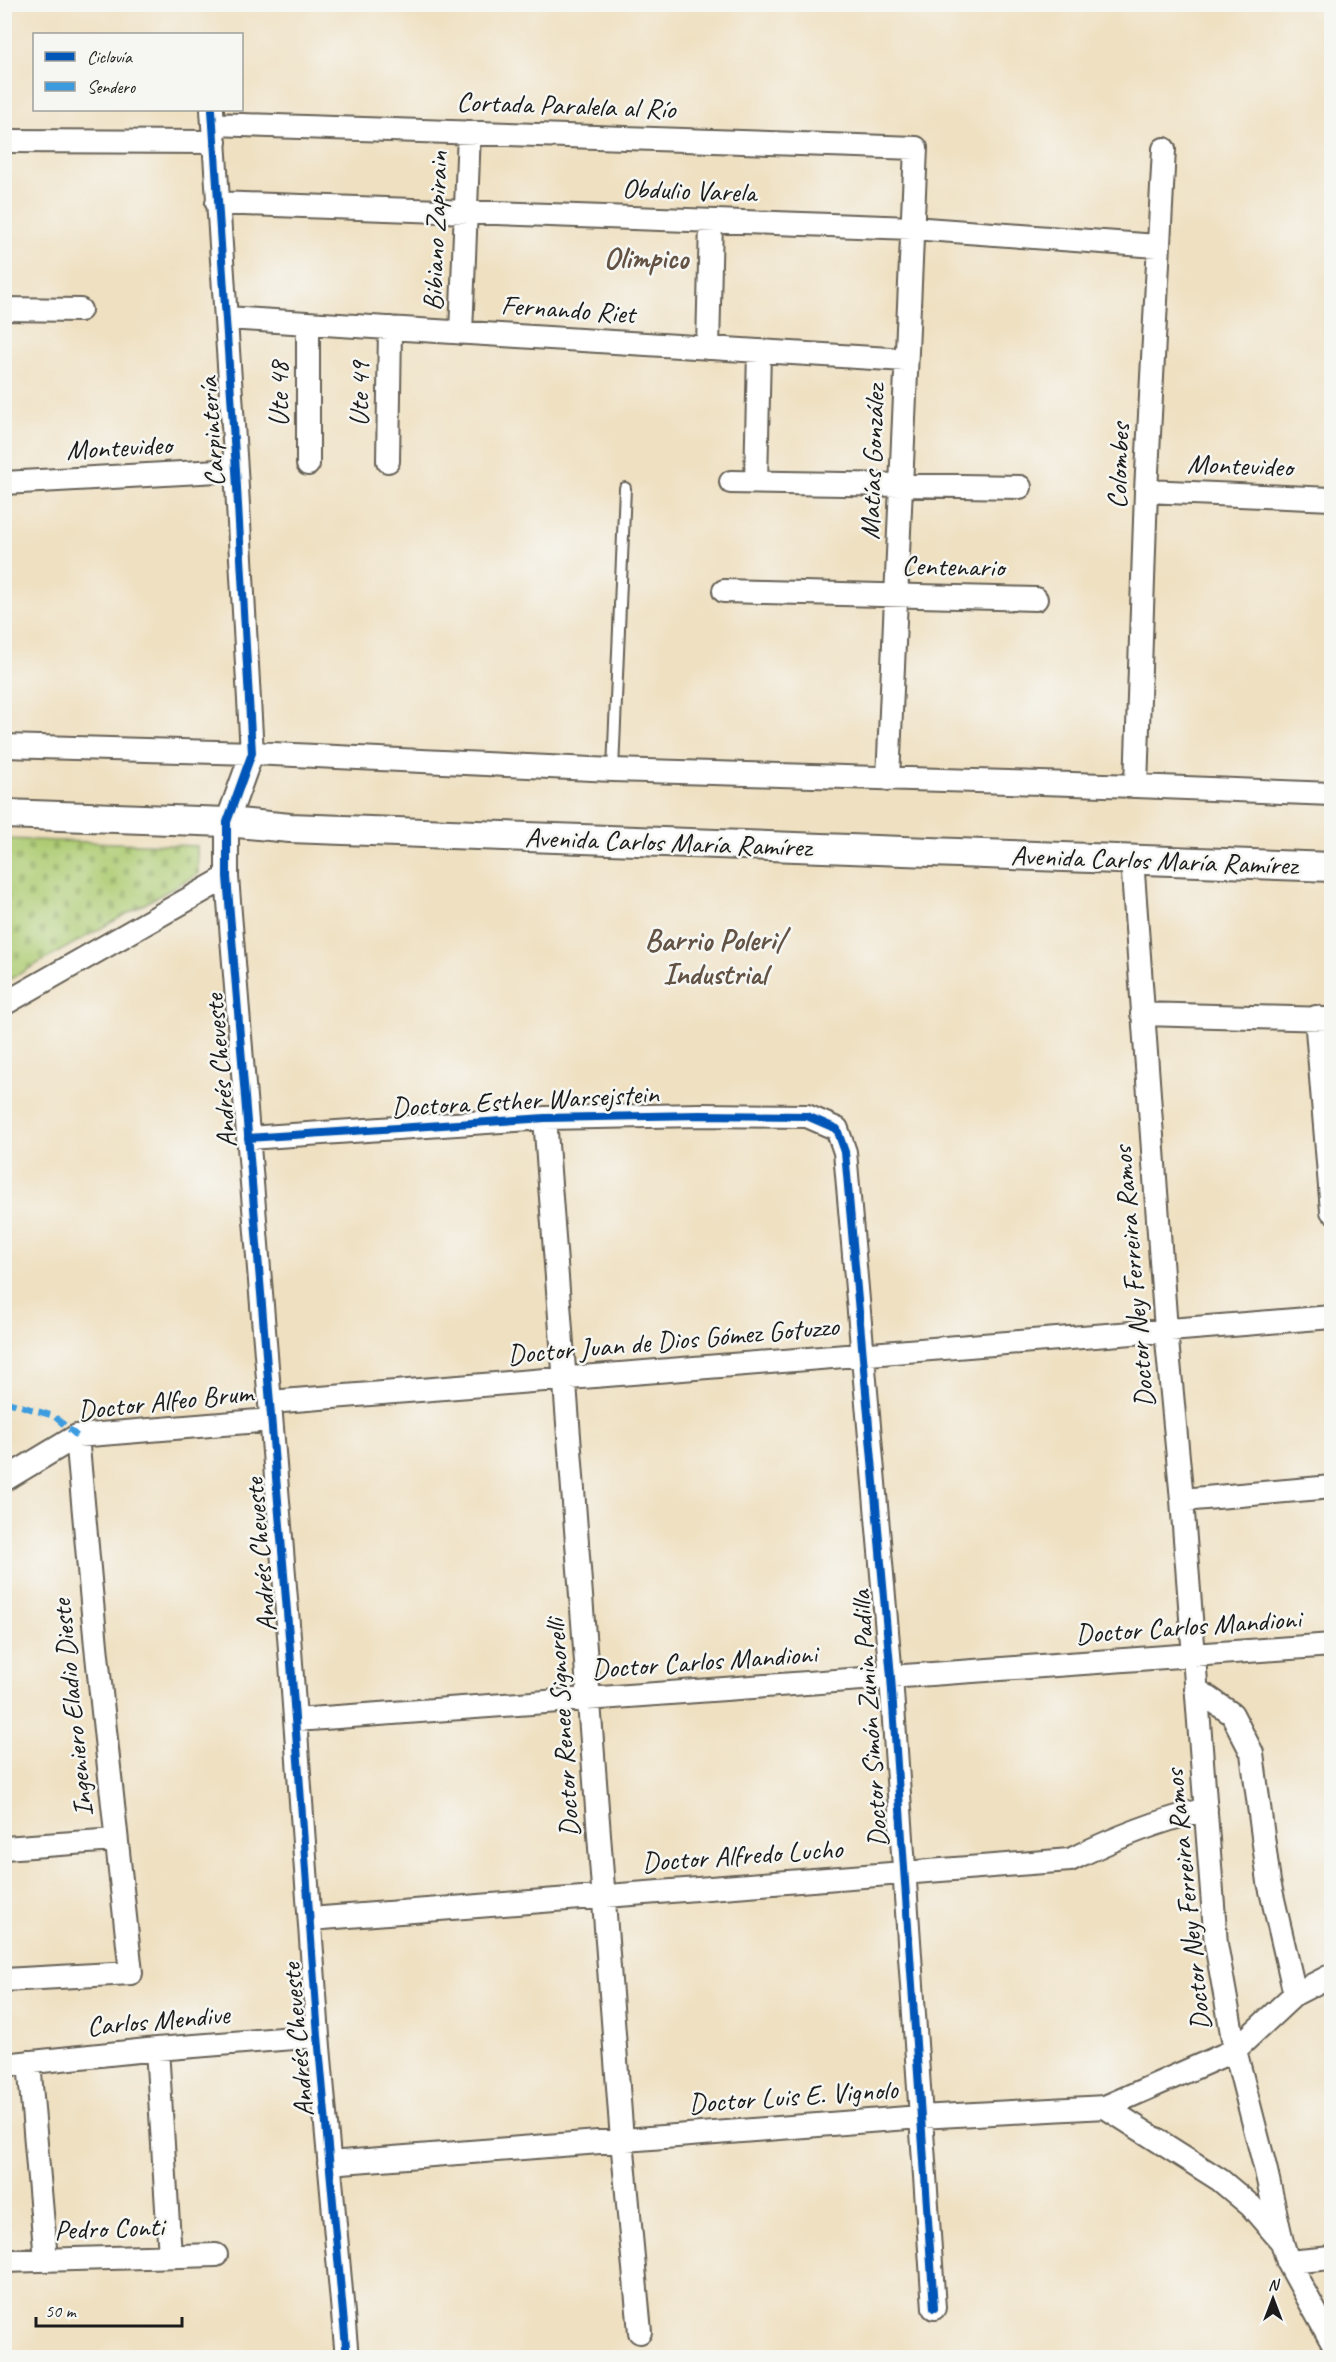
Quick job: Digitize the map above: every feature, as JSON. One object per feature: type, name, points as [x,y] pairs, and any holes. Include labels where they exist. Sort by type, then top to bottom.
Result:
[{"type":"street","name":"Cortada Paralela al Río","points":[[4,141],[214,125],[916,148]]},
{"type":"street","name":"Carpintería","points":[[214,125],[217,203],[237,470],[252,753]]},
{"type":"street","name":"Bibiano Zapirain","points":[[461,333],[469,132]]},
{"type":"street","name":"Matías González","points":[[888,778],[916,148]]},
{"type":"street","name":"Colombes","points":[[1136,786],[1146,491],[1157,246],[1164,149]]},
{"type":"street","name":"Obdulio Varela","points":[[217,203],[912,228],[1157,246]]},
{"type":"street","points":[[708,348],[711,221]]},
{"type":"street","points":[[4,309],[80,310]]},
{"type":"street","name":"Fernando Riet","points":[[226,318],[906,360]]},
{"type":"street","name":"Ute 48","points":[[308,323],[308,465]]},
{"type":"street","name":"Ute 49","points":[[388,461],[390,328]]},
{"type":"street","points":[[756,482],[759,351]]},
{"type":"street","name":"Montevideo","points":[[4,483],[237,470]]},
{"type":"street","points":[[731,482],[1020,487]]},
{"type":"street","name":"Montevideo","points":[[1146,491],[1332,499]]},
{"type":"street","name":"Centenario","points":[[724,591],[1036,599]]},
{"type":"street","points":[[4,746],[252,753],[613,770],[1332,794]]},
{"type":"street","name":"Andrés Cheveste","points":[[252,753],[227,822],[227,877],[296,1720],[318,2036],[347,2358]]},
{"type":"street","name":"Avenida Carlos María Ramírez","points":[[4,814],[227,822],[290,828],[1332,867]]},
{"type":"street","name":"Doctor Ney Ferreira Ramos","points":[[1132,859],[1166,1330],[1182,1500],[1216,1944],[1234,2050],[1285,2252]]},
{"type":"street","points":[[4,1004],[227,877]]},
{"type":"street","points":[[1142,1014],[1324,1018],[1332,1211]]},
{"type":"street","name":"Doctora Esther Warsejstein","points":[[248,1138],[545,1118],[807,1116],[837,1129]]},
{"type":"street","name":"Doctor Renee Signorelli","points":[[545,1118],[622,2140],[640,2332]]},
{"type":"street","name":"Doctor Simón Zunin Padilla","points":[[837,1129],[845,1152],[891,1677],[934,2308]]},
{"type":"street","name":"Doctor Juan de Dios Gómez Gotuzzo","points":[[271,1411],[566,1378],[1332,1317]]},
{"type":"street","name":"Doctor Alfeo Brum","points":[[4,1480],[77,1436],[271,1411]]},
{"type":"street","name":"Ingeniero Eladio Dieste","points":[[4,1980],[131,1973],[77,1436]]},
{"type":"street","points":[[1182,1500],[1332,1487]]},
{"type":"street","name":"Doctor Carlos Mandioni","points":[[296,1720],[1332,1645]]},
{"type":"street","points":[[1196,1689],[1232,1714],[1252,1753],[1269,1882],[1295,1994]]},
{"type":"street","name":"Doctor Alfredo Lucho","points":[[310,1919],[1070,1860],[1107,1841],[1166,1819],[1206,1809]]},
{"type":"street","points":[[4,1848],[116,1840]]},
{"type":"street","name":"Doctor Luis E. Vignolo","points":[[329,2163],[920,2117],[1105,2107],[1234,2050],[1295,1994],[1332,1975]]},
{"type":"street","name":"Carlos Mendive","points":[[4,2065],[157,2049],[318,2036]]},
{"type":"street","points":[[157,2049],[170,2256]]},
{"type":"street","points":[[29,2062],[46,2260]]},
{"type":"street","points":[[1105,2107],[1220,2180],[1251,2206],[1285,2252],[1332,2342]]},
{"type":"street","points":[[1285,2252],[1332,2258]]},
{"type":"street","name":"Pedro Conti","points":[[4,2261],[216,2255]]},
{"type":"lane","points":[[613,770],[625,488]]},
{"type":"green space","points":[[5,839],[197,846],[198,874],[5,982]]},
{"type":"marked path","points":[[4,1401],[54,1416],[77,1436]]},
{"type":"cycle path","points":[[212,111],[252,753],[227,822],[227,877],[289,1636],[318,2036],[347,2358]]},
{"type":"cycle path","points":[[248,1138],[545,1118],[700,1115],[807,1116],[837,1129],[845,1152],[891,1677],[934,2308]]},
{"type":"district","name":"Olimpico","points":[[646,258]]},
{"type":"district","name":"Barrio Poleri/ Industrial","points":[[715,957]]}]
